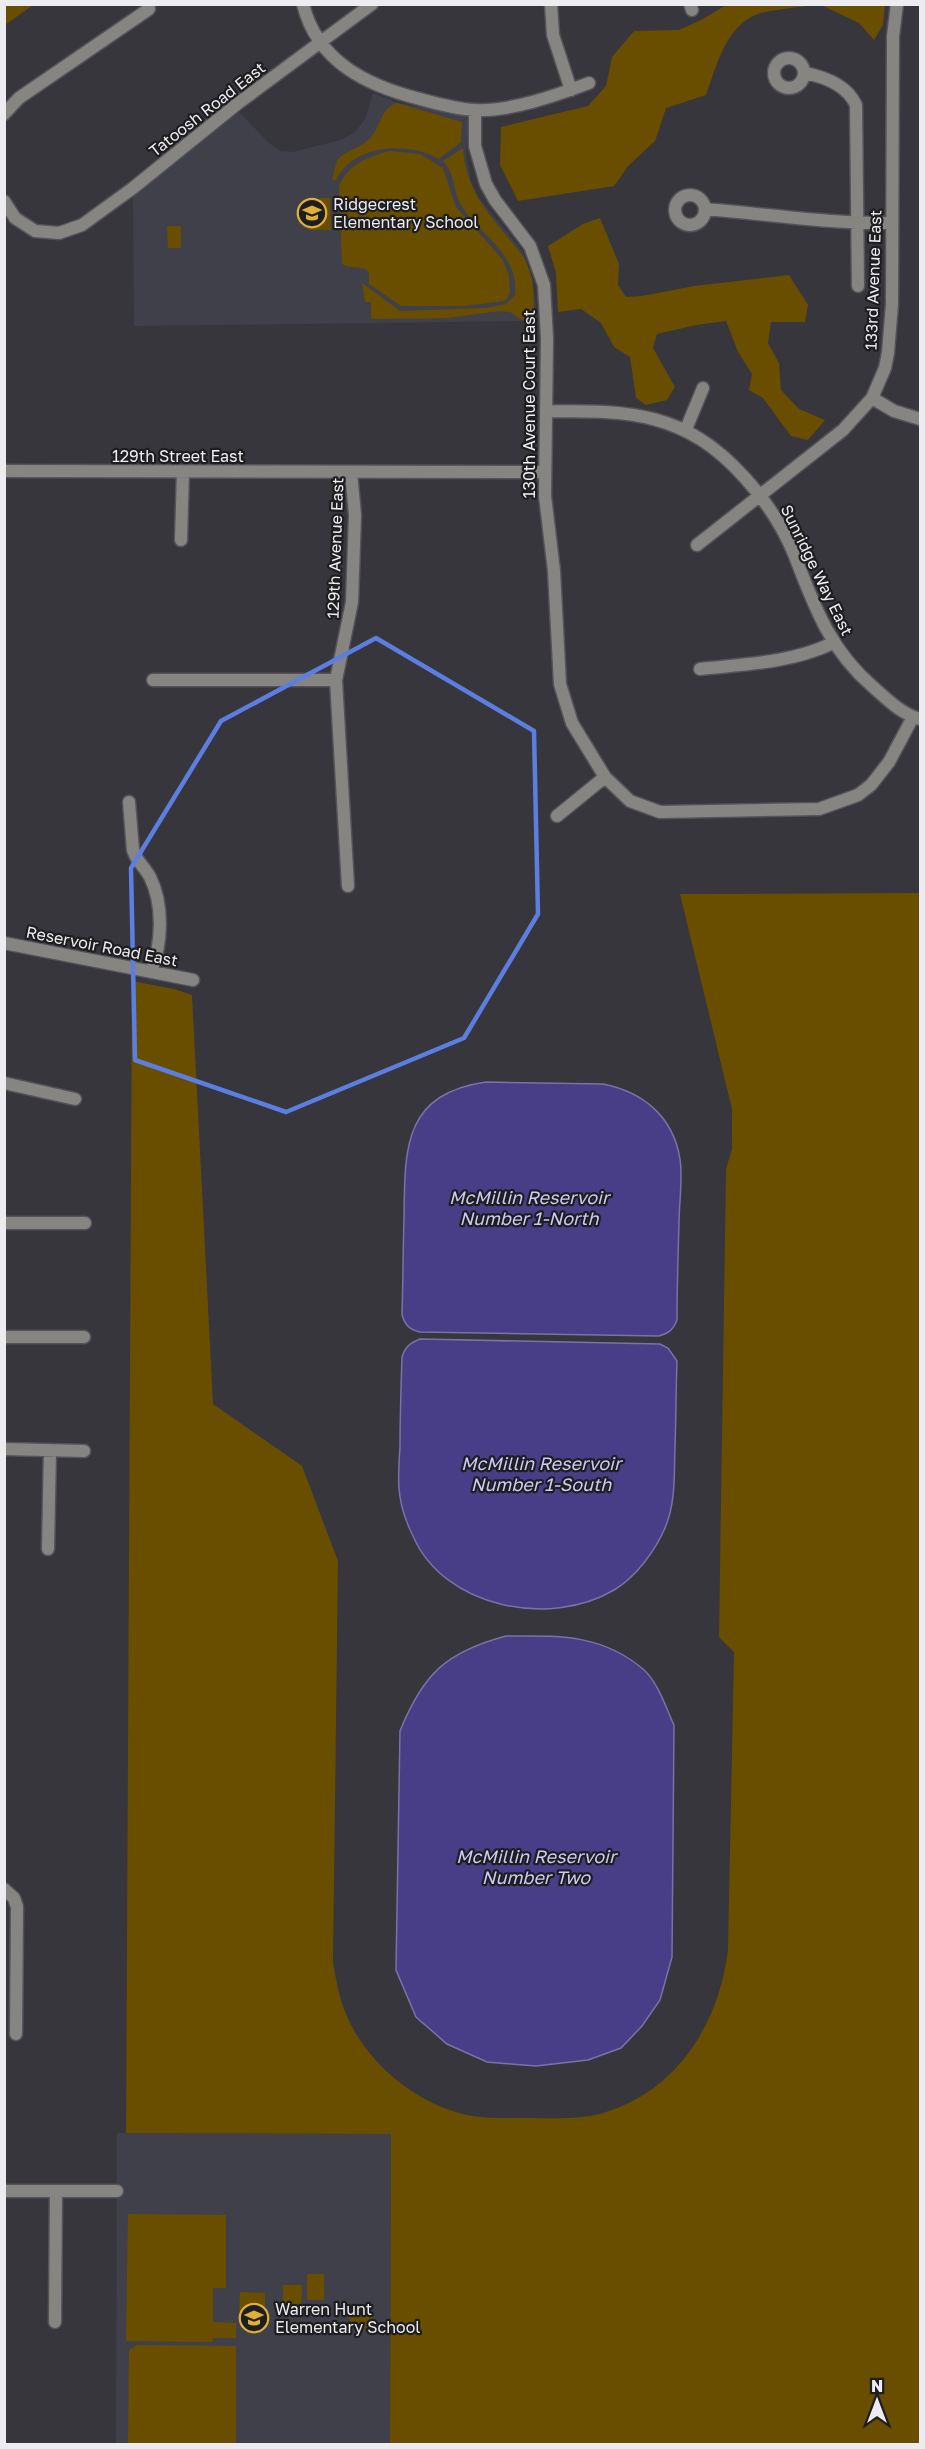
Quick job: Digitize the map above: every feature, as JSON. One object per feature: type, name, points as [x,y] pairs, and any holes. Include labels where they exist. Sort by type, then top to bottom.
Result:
[{"type":"street","points":[[303,4],[320,44],[339,64],[364,80],[401,94],[475,110],[534,102],[590,82]]},
{"type":"street","name":"Tatoosh Road East","points":[[4,201],[15,218],[24,225],[41,232],[59,233],[87,222],[237,104],[372,4]]},
{"type":"street","points":[[551,4],[552,35],[570,90]]},
{"type":"street","name":"133rd Avenue East","points":[[697,545],[843,430],[872,398],[885,368],[890,341],[893,36],[897,4]]},
{"type":"street","points":[[4,114],[19,98],[149,9]]},
{"type":"street","points":[[805,74],[818,76],[841,87],[849,93],[856,105],[858,285]]},
{"type":"street","name":"130th Avenue Court East","points":[[475,110],[477,156],[486,184],[495,200],[530,246],[544,285],[547,331],[545,496],[554,571],[557,651],[562,695],[575,729],[605,777],[630,801],[660,812],[819,809],[852,798],[872,785],[890,762],[916,718]]},
{"type":"street","points":[[705,209],[776,218],[892,223]]},
{"type":"street","points":[[686,429],[703,388]]},
{"type":"street","points":[[872,398],[894,411],[921,419]]},
{"type":"street","name":"Sunridge Way East","points":[[546,411],[618,412],[649,417],[686,429],[730,460],[761,496],[788,539],[822,623],[833,643],[859,675],[899,709],[916,718]]},
{"type":"street","name":"129th Street East","points":[[4,471],[351,472]]},
{"type":"street","points":[[181,540],[183,472]]},
{"type":"street","name":"129th Avenue East","points":[[348,886],[336,680],[352,602],[355,515],[351,472],[545,472]]},
{"type":"street","points":[[700,669],[788,660],[833,643]]},
{"type":"street","points":[[153,680],[336,680]]},
{"type":"street","points":[[556,816],[605,777]]},
{"type":"street","points":[[129,802],[132,850],[150,878],[158,902],[159,940],[150,972]]},
{"type":"street","name":"Reservoir Road East","points":[[4,943],[193,980]]},
{"type":"street","points":[[4,1083],[75,1099]]},
{"type":"street","points":[[4,1222],[85,1223]]},
{"type":"street","points":[[4,1337],[84,1337]]},
{"type":"street","points":[[4,1449],[84,1451]]},
{"type":"street","points":[[48,1549],[50,1449]]},
{"type":"street","points":[[8,1892],[17,1907],[16,2034]]},
{"type":"street","points":[[55,2322],[56,2191]]},
{"type":"street","points":[[4,2192],[117,2191]]},
{"type":"highlighted area","points":[[376,638],[534,731],[538,914],[464,1038],[286,1112],[135,1060],[131,868],[221,721]]},
{"type":"shaded area","points":[[5,4],[33,4],[33,5],[5,25]]},
{"type":"shaded area","points":[[728,4],[814,5],[766,12],[743,22],[728,40],[706,95],[666,108],[655,141],[629,165],[614,186],[518,201],[500,165],[501,127],[588,106],[606,86],[612,57],[634,31],[679,30]]},
{"type":"shaded area","points":[[821,5],[885,5],[883,25],[874,40],[859,23]]},
{"type":"shaded area","name":"Ridgecrest Elementary School","points":[[373,93],[398,103],[465,115],[468,120],[466,152],[471,182],[478,197],[523,252],[533,282],[537,321],[134,326],[133,188],[238,111],[269,143],[280,151],[293,152],[341,140],[355,132],[365,119]]},
{"type":"shaded area","points":[[397,103],[462,122],[461,142],[439,159],[426,153],[397,148],[368,153],[355,159],[344,168],[336,180],[332,179],[337,160],[368,140],[384,112]]},
{"type":"shaded area","points":[[463,148],[467,173],[476,194],[521,253],[528,267],[533,290],[533,320],[522,320],[510,312],[499,311],[448,318],[371,319],[371,302],[365,302],[362,283],[400,311],[486,308],[506,304],[515,295],[515,280],[505,256],[461,205],[450,171],[443,161]]},
{"type":"shaded area","points":[[390,151],[420,154],[443,168],[456,207],[502,259],[509,275],[510,293],[505,301],[463,306],[401,306],[369,284],[369,272],[362,268],[342,264],[339,187],[342,179],[359,163]]},
{"type":"shaded area","points":[[321,198],[330,198],[331,230],[308,230],[307,220]]},
{"type":"shaded area","points":[[600,218],[619,264],[618,285],[626,297],[694,286],[789,275],[808,305],[805,322],[771,322],[768,343],[779,363],[781,390],[799,409],[825,420],[808,440],[791,436],[763,398],[749,390],[752,374],[738,352],[726,321],[657,334],[653,348],[675,387],[667,400],[646,405],[636,398],[630,357],[614,347],[601,323],[581,309],[558,312],[556,273],[548,246],[583,224]]},
{"type":"shaded area","points":[[167,226],[181,226],[181,248],[168,248]]},
{"type":"shaded area","points":[[920,893],[920,2444],[390,2444],[391,2134],[126,2133],[132,981],[192,995],[213,1404],[302,1466],[338,1561],[333,1962],[344,2008],[355,2032],[379,2064],[410,2090],[427,2100],[471,2116],[585,2117],[630,2103],[653,2089],[673,2071],[690,2051],[704,2028],[723,1977],[728,1950],[734,1652],[719,1637],[726,1169],[732,1149],[732,1109],[680,894]]},
{"type":"shaded area","name":"Warren Hunt Elementary School","points":[[117,2133],[391,2134],[390,2444],[116,2444]]},
{"type":"shaded area","points":[[128,2214],[226,2215],[226,2288],[213,2288],[213,2322],[236,2323],[236,2338],[213,2338],[212,2342],[126,2341]]},
{"type":"shaded area","points":[[307,2274],[324,2274],[324,2300],[307,2300]]},
{"type":"shaded area","points":[[283,2285],[302,2285],[301,2305],[283,2305]]},
{"type":"shaded area","points":[[240,2292],[265,2293],[265,2308],[250,2314],[239,2314]]},
{"type":"shaded area","points":[[361,2305],[370,2308],[373,2317],[370,2326],[361,2329],[352,2326],[349,2317],[352,2308]]},
{"type":"shaded area","points":[[137,2345],[236,2346],[236,2444],[128,2444],[129,2350]]},
{"type":"water","name":"McMillin Reservoir Number 1-North","points":[[486,1082],[603,1084],[631,1093],[654,1108],[663,1118],[676,1144],[681,1175],[677,1320],[668,1332],[659,1336],[420,1332],[406,1324],[402,1315],[404,1193],[408,1148],[414,1129],[423,1112],[438,1099],[458,1088]]},
{"type":"water","name":"McMillin Reservoir Number 1-South","points":[[420,1339],[660,1344],[668,1348],[677,1361],[673,1498],[669,1518],[656,1546],[644,1563],[622,1585],[588,1602],[560,1608],[530,1609],[501,1604],[473,1595],[448,1580],[428,1561],[408,1525],[399,1483],[402,1357],[408,1346]]},
{"type":"water","name":"McMillin Reservoir Number Two","points":[[506,1636],[577,1639],[611,1649],[627,1657],[643,1669],[653,1681],[674,1725],[672,1957],[660,2000],[642,2026],[621,2048],[588,2060],[536,2066],[487,2062],[447,2044],[416,2017],[396,1970],[400,1731],[418,1694],[439,1668],[467,1650]]},
{"type":"place","name":"Ridgecrest Elementary School","points":[[312,213]]},
{"type":"place","name":"Warren Hunt Elementary School","points":[[254,2318]]}]
